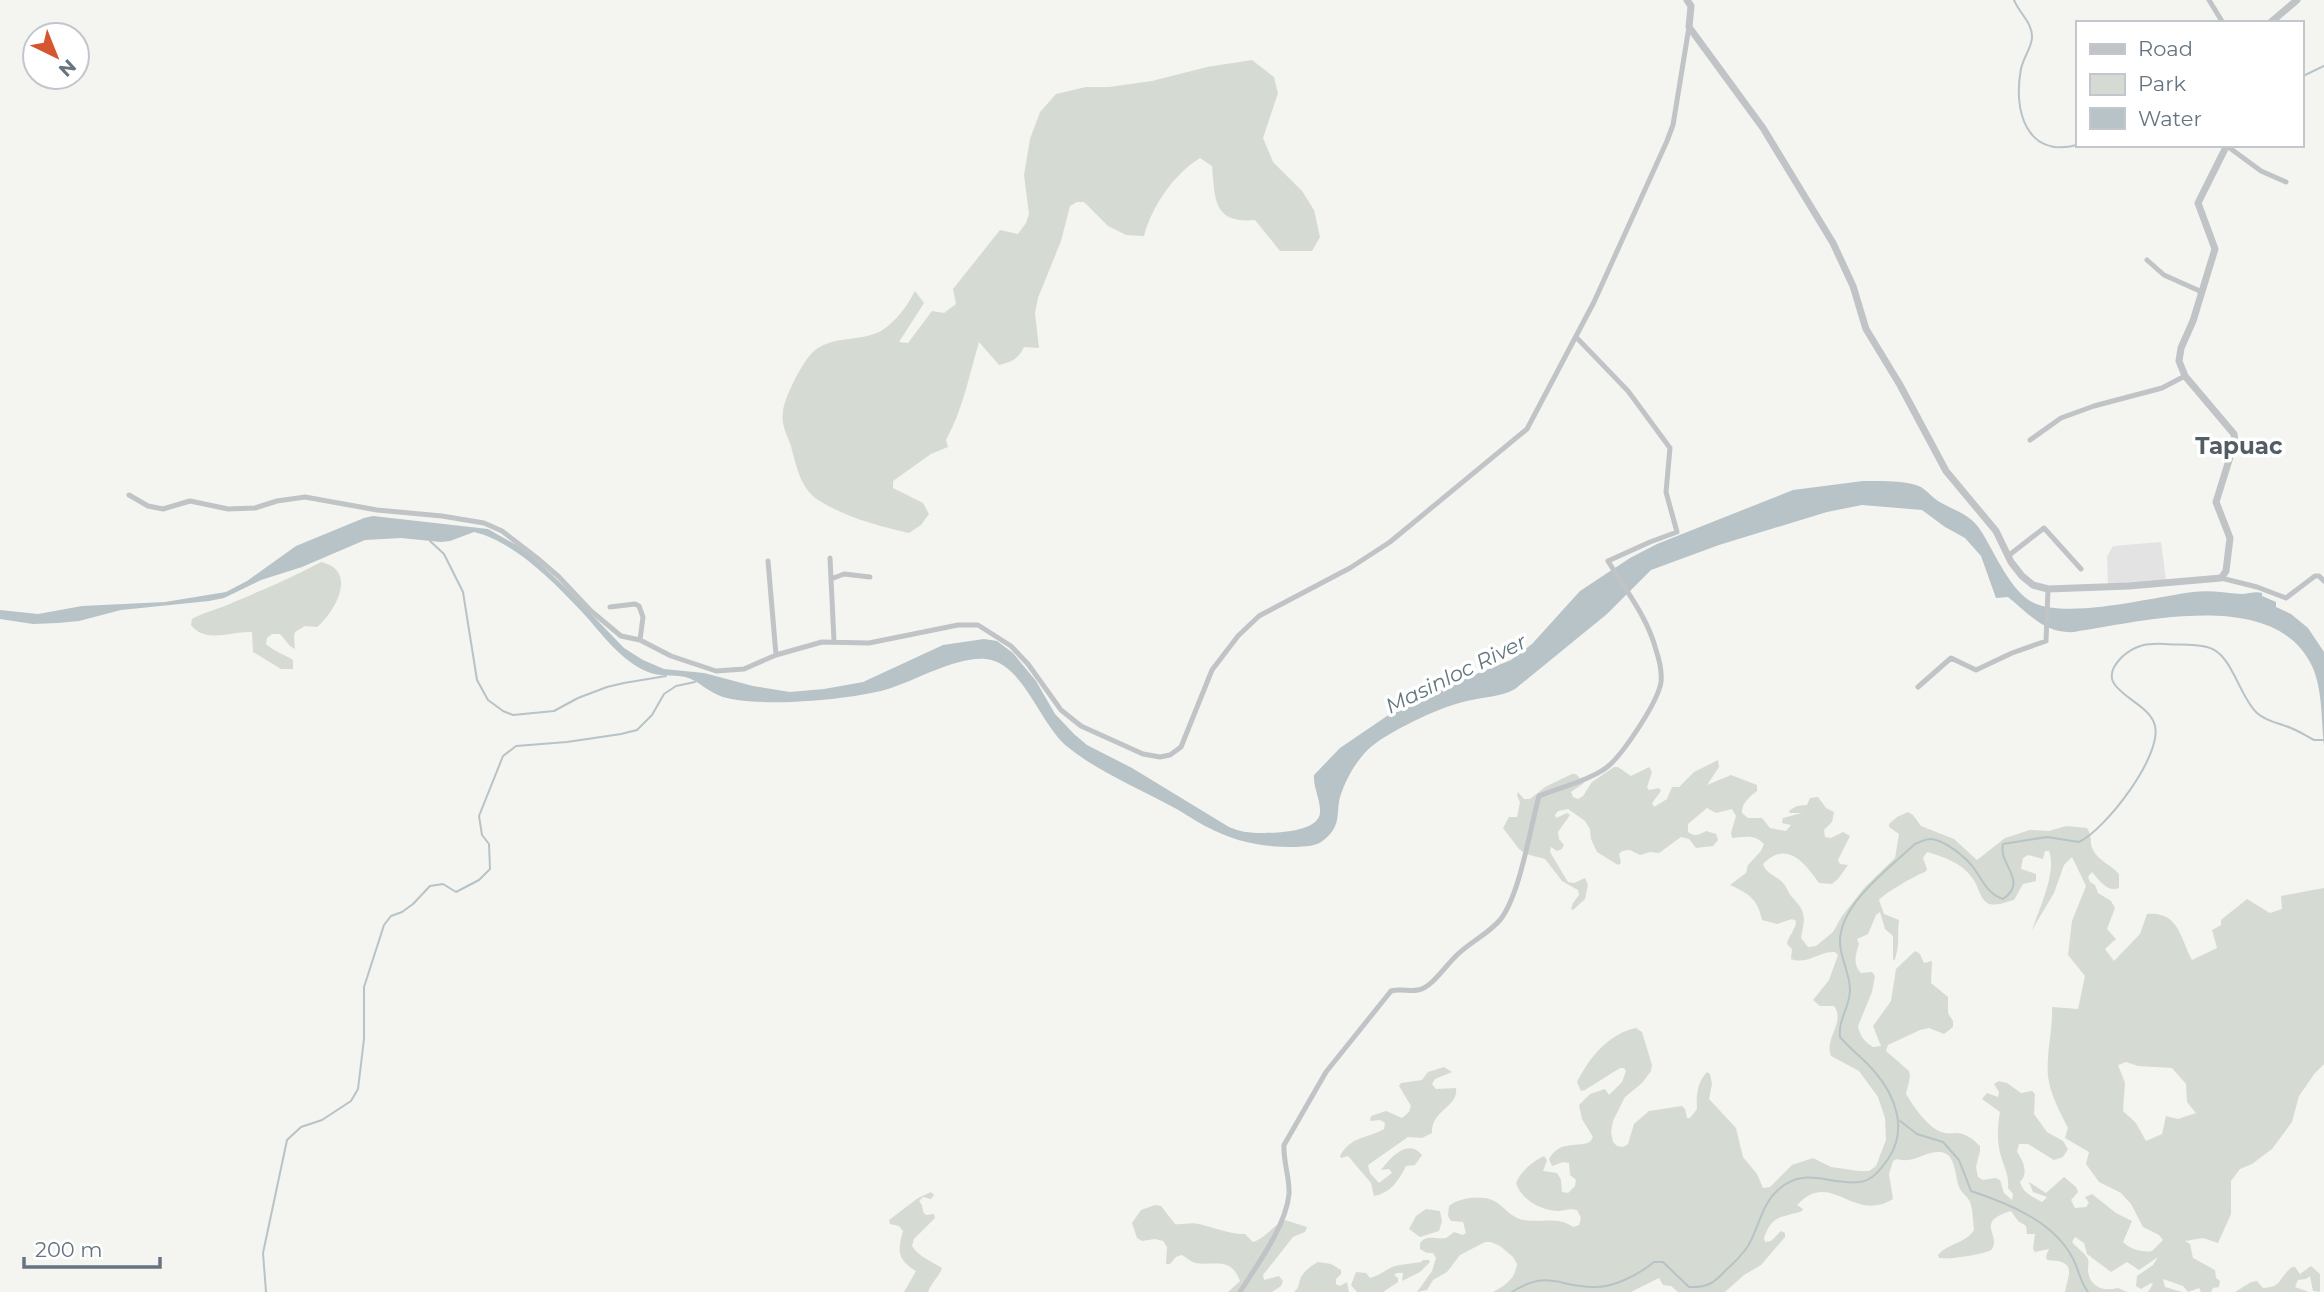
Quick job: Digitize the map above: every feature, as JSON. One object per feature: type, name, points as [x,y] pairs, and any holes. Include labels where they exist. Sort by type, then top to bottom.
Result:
[{"type":"street","points":[[129,495],[148,506],[163,509],[190,501],[228,509],[254,508],[305,497],[377,510],[484,523],[502,531],[537,558],[621,636],[640,640],[700,667],[722,671],[744,669],[776,655],[822,642],[869,643],[958,625],[978,625],[1010,646],[1028,664],[1061,710],[1081,726],[1143,754],[1160,757],[1170,755],[1181,747],[1212,670],[1238,636],[1259,616],[1350,568],[1390,542],[1527,429],[1594,302],[1670,133],[1689,27],[1690,6],[1687,0]]},
{"type":"street","points":[[2209,0],[2223,21]]},
{"type":"street","points":[[2272,21],[2297,0]]},
{"type":"street","points":[[1689,27],[1788,165],[1833,243],[1853,286],[1866,329],[1900,385],[1946,471],[1996,531],[2008,556],[2022,576],[2047,593],[2221,578],[2286,598],[2315,576],[2324,580]]},
{"type":"street","points":[[2221,578],[2227,571],[2230,538],[2216,502],[2235,441],[2234,434],[2185,376],[2179,361],[2215,249],[2198,203],[2226,147]]},
{"type":"street","points":[[2228,147],[2261,171],[2286,182]]},
{"type":"street","points":[[2147,260],[2164,275],[2202,292]]},
{"type":"street","points":[[1240,1292],[1269,1246],[1288,1199],[1284,1145],[1326,1072],[1391,991],[1418,990],[1426,986],[1458,954],[1502,918],[1516,888],[1539,796],[1580,783],[1606,769],[1633,736],[1661,681],[1656,649],[1647,625],[1608,561],[1677,532],[1666,492],[1670,448],[1628,391],[1576,337]]},
{"type":"street","points":[[2030,440],[2061,418],[2094,405],[2162,388],[2185,376]]},
{"type":"street","points":[[2008,556],[2044,528],[2081,569]]},
{"type":"street","points":[[830,558],[834,641]]},
{"type":"street","points":[[768,561],[776,655]]},
{"type":"street","points":[[831,579],[844,573],[870,577]]},
{"type":"street","points":[[1918,687],[1951,658],[1976,670],[2046,641],[2047,593]]},
{"type":"street","points":[[610,607],[635,604],[639,606],[643,617],[640,640]]},
{"type":"shaded area","points":[[2161,542],[2166,580],[2108,585],[2107,557],[2113,546]]},
{"type":"green space","points":[[1252,60],[1274,77],[1278,93],[1263,138],[1273,162],[1302,191],[1314,210],[1320,237],[1312,251],[1280,251],[1255,220],[1231,218],[1224,213],[1216,199],[1212,166],[1200,158],[1181,173],[1165,192],[1152,213],[1144,236],[1126,235],[1108,226],[1084,202],[1077,202],[1070,206],[1061,241],[1038,298],[1035,313],[1039,348],[1024,347],[1014,359],[999,365],[979,342],[961,404],[946,440],[948,447],[931,454],[893,481],[893,488],[923,503],[929,514],[921,525],[909,533],[886,527],[839,511],[812,495],[799,474],[783,420],[786,399],[803,366],[811,354],[827,344],[881,331],[901,313],[915,291],[924,303],[899,342],[908,343],[932,311],[944,313],[956,304],[953,289],[1000,230],[1018,234],[1026,223],[1029,214],[1024,175],[1030,139],[1040,112],[1056,94],[1086,87],[1152,81],[1207,67]]},
{"type":"green space","points":[[321,562],[332,566],[339,573],[341,582],[340,592],[331,611],[317,627],[305,626],[295,632],[295,649],[280,634],[272,634],[267,638],[266,644],[293,660],[293,669],[281,669],[253,652],[252,632],[211,635],[197,631],[191,625],[192,619],[197,616],[267,588]]},
{"type":"green space","points":[[1718,760],[1719,767],[1707,785],[1731,775],[1757,785],[1757,791],[1744,803],[1742,813],[1748,818],[1762,818],[1770,828],[1786,831],[1791,825],[1782,823],[1783,818],[1802,813],[1789,813],[1790,810],[1807,805],[1810,798],[1818,797],[1826,808],[1834,812],[1832,822],[1824,830],[1825,837],[1831,838],[1843,832],[1850,836],[1838,860],[1840,864],[1848,865],[1832,884],[1819,883],[1801,861],[1787,854],[1772,857],[1763,864],[1766,870],[1780,880],[1800,907],[1804,920],[1801,938],[1808,947],[1816,946],[1833,932],[1865,887],[1895,858],[1899,834],[1889,827],[1889,824],[1908,812],[1921,826],[1954,839],[1977,860],[2005,838],[2030,830],[2049,831],[2066,826],[2087,828],[2096,854],[2119,874],[2119,888],[2115,889],[2104,885],[2092,872],[2088,877],[2098,893],[2111,901],[2115,908],[2107,929],[2116,939],[2105,949],[2114,961],[2140,934],[2147,914],[2158,914],[2172,921],[2192,960],[2217,948],[2212,930],[2221,925],[2221,920],[2247,899],[2270,913],[2282,909],[2281,896],[2324,888],[2324,1064],[2299,1096],[2292,1122],[2272,1149],[2252,1164],[2240,1169],[2231,1181],[2231,1214],[2218,1243],[2203,1238],[2185,1241],[2190,1244],[2193,1258],[2215,1270],[2216,1278],[2220,1281],[2219,1287],[2213,1288],[2211,1292],[2201,1292],[2199,1288],[2188,1292],[2183,1286],[2163,1279],[2165,1287],[2182,1292],[2148,1292],[2153,1284],[2141,1289],[2136,1286],[2137,1276],[2153,1265],[2158,1257],[2139,1270],[2127,1262],[2111,1272],[2087,1254],[2084,1243],[2075,1237],[2072,1242],[2088,1259],[2091,1281],[2102,1289],[2118,1288],[2127,1292],[2065,1292],[2069,1273],[2067,1265],[2047,1260],[2049,1249],[2035,1252],[2035,1234],[2027,1234],[2026,1226],[2018,1221],[2011,1211],[2000,1215],[1991,1224],[1994,1244],[1989,1251],[1939,1258],[1938,1255],[1942,1251],[1966,1238],[1974,1230],[1970,1202],[1960,1189],[1952,1161],[1945,1153],[1940,1152],[1893,1161],[1889,1174],[1893,1199],[1879,1205],[1854,1202],[1832,1193],[1809,1195],[1797,1205],[1802,1211],[1778,1218],[1770,1225],[1765,1242],[1771,1241],[1781,1231],[1785,1233],[1785,1237],[1761,1265],[1744,1275],[1725,1292],[1678,1292],[1671,1286],[1663,1285],[1659,1278],[1631,1292],[1493,1292],[1509,1281],[1517,1264],[1500,1246],[1485,1242],[1460,1255],[1447,1272],[1433,1280],[1427,1290],[1417,1292],[1432,1271],[1436,1258],[1433,1253],[1420,1249],[1420,1243],[1429,1238],[1446,1238],[1454,1232],[1463,1235],[1466,1233],[1463,1222],[1451,1221],[1448,1216],[1449,1206],[1458,1201],[1487,1198],[1519,1219],[1556,1221],[1573,1227],[1579,1225],[1581,1218],[1577,1210],[1559,1211],[1539,1207],[1522,1195],[1516,1183],[1528,1167],[1544,1156],[1547,1160],[1543,1171],[1557,1173],[1562,1192],[1568,1193],[1575,1186],[1576,1180],[1570,1175],[1569,1163],[1552,1166],[1549,1159],[1558,1149],[1590,1142],[1593,1137],[1582,1119],[1579,1105],[1590,1094],[1605,1089],[1609,1095],[1622,1082],[1626,1071],[1620,1068],[1581,1091],[1577,1082],[1608,1041],[1636,1028],[1642,1032],[1652,1065],[1642,1083],[1625,1097],[1613,1121],[1611,1132],[1613,1142],[1617,1146],[1628,1144],[1634,1124],[1649,1111],[1682,1106],[1687,1118],[1690,1118],[1697,1109],[1698,1090],[1707,1072],[1712,1084],[1709,1099],[1736,1128],[1743,1157],[1757,1174],[1763,1188],[1770,1187],[1792,1165],[1813,1158],[1831,1167],[1859,1171],[1869,1171],[1876,1166],[1886,1140],[1885,1118],[1878,1097],[1859,1071],[1831,1056],[1830,1043],[1838,1018],[1837,1012],[1834,1006],[1820,1006],[1813,1000],[1829,980],[1838,955],[1829,952],[1803,960],[1791,959],[1792,949],[1787,944],[1796,921],[1792,919],[1777,924],[1762,920],[1758,907],[1751,898],[1730,885],[1746,873],[1748,865],[1764,844],[1753,837],[1732,838],[1736,816],[1732,809],[1716,813],[1707,808],[1688,824],[1688,832],[1693,835],[1706,831],[1716,834],[1718,840],[1713,846],[1696,848],[1689,839],[1681,837],[1659,853],[1640,855],[1630,850],[1622,851],[1619,854],[1621,863],[1618,865],[1597,852],[1585,821],[1568,809],[1558,811],[1556,818],[1567,813],[1570,815],[1558,832],[1564,845],[1562,849],[1557,851],[1551,847],[1550,852],[1568,882],[1574,883],[1585,878],[1588,885],[1585,899],[1573,910],[1573,903],[1579,895],[1578,890],[1562,881],[1545,859],[1526,854],[1519,849],[1503,828],[1509,817],[1517,817],[1520,802],[1518,792],[1524,799],[1530,799],[1545,787],[1572,774],[1576,774],[1584,783],[1571,792],[1573,797],[1578,799],[1592,782],[1614,767],[1631,776],[1649,767],[1652,772],[1647,787],[1649,790],[1659,788],[1661,791],[1652,803],[1654,807],[1667,799],[1672,787],[1679,787],[1694,772]],"holes":[[[2045,851],[2049,851],[2051,869],[2032,930],[2054,893],[2064,865],[2072,857],[2086,886],[2072,921],[2068,955],[2085,976],[2078,1009],[2052,1007],[2048,1067],[2051,1089],[2068,1128],[2065,1138],[2089,1152],[2086,1164],[2099,1182],[2121,1193],[2131,1204],[2143,1227],[2163,1240],[2152,1251],[2136,1250],[2123,1242],[2132,1221],[2116,1213],[2092,1194],[2085,1197],[2089,1203],[2086,1207],[2075,1208],[2071,1200],[2078,1192],[2064,1177],[2046,1193],[2029,1182],[2033,1192],[2047,1197],[2042,1202],[2023,1189],[2020,1182],[2025,1171],[2017,1152],[2019,1144],[2028,1144],[2054,1160],[2063,1157],[2068,1149],[2063,1141],[2047,1132],[2034,1114],[2035,1094],[2032,1091],[2021,1093],[1999,1081],[1994,1084],[1999,1092],[1998,1097],[1987,1093],[1982,1099],[2000,1112],[1999,1148],[2008,1178],[2008,1188],[2013,1194],[2012,1200],[2004,1193],[2000,1180],[1983,1180],[1978,1177],[1976,1167],[1980,1146],[1977,1143],[1963,1134],[1939,1131],[1918,1111],[1906,1094],[1909,1071],[1886,1051],[1888,1045],[1920,1030],[1929,1028],[1944,1034],[1953,1027],[1948,1013],[1948,997],[1931,983],[1932,961],[1924,963],[1920,954],[1915,951],[1896,969],[1891,1001],[1873,1026],[1881,1046],[1870,1045],[1859,1030],[1875,976],[1872,972],[1861,973],[1856,966],[1859,944],[1857,939],[1868,934],[1880,912],[1885,929],[1893,936],[1894,961],[1899,920],[1884,914],[1879,900],[1901,884],[1925,872],[1927,869],[1923,858],[1927,852],[1961,867],[1972,877],[1987,903],[2000,904],[2014,900],[2023,884],[2036,881],[2036,874],[2021,869],[2023,858],[2028,855],[2043,859]],[[2126,1062],[2138,1066],[2172,1068],[2186,1084],[2187,1102],[2196,1113],[2178,1119],[2166,1116],[2162,1134],[2146,1141],[2136,1123],[2123,1111],[2125,1083],[2118,1065]]]},
{"type":"green space","points":[[1444,1067],[1452,1072],[1435,1079],[1432,1084],[1436,1089],[1456,1088],[1453,1100],[1436,1119],[1432,1133],[1422,1138],[1408,1137],[1368,1165],[1370,1173],[1379,1183],[1392,1173],[1389,1169],[1381,1170],[1400,1151],[1411,1148],[1422,1155],[1415,1165],[1406,1166],[1390,1189],[1374,1196],[1371,1183],[1348,1156],[1340,1156],[1354,1141],[1384,1129],[1385,1123],[1380,1120],[1370,1121],[1371,1116],[1386,1111],[1402,1118],[1409,1112],[1411,1106],[1399,1086],[1401,1083],[1422,1080],[1428,1072]]},
{"type":"green space","points":[[931,1192],[934,1195],[931,1199],[923,1197],[919,1201],[923,1212],[926,1215],[934,1214],[935,1218],[914,1239],[912,1246],[922,1256],[942,1268],[928,1292],[904,1292],[916,1271],[900,1255],[903,1231],[899,1226],[890,1224],[889,1220],[918,1198]]},
{"type":"green space","points":[[1155,1205],[1161,1206],[1175,1224],[1196,1223],[1245,1234],[1253,1242],[1285,1220],[1307,1227],[1305,1232],[1293,1237],[1263,1275],[1264,1280],[1279,1276],[1283,1281],[1281,1286],[1272,1292],[1228,1292],[1240,1281],[1227,1265],[1194,1263],[1182,1255],[1166,1264],[1167,1247],[1163,1241],[1142,1241],[1137,1238],[1132,1223],[1141,1210]]},
{"type":"green space","points":[[1426,1209],[1440,1211],[1442,1221],[1439,1231],[1420,1237],[1409,1229],[1416,1216]]},
{"type":"green space","points":[[1423,1260],[1430,1262],[1420,1272],[1402,1281],[1403,1273],[1397,1273],[1394,1275],[1398,1282],[1383,1292],[1357,1292],[1351,1285],[1356,1272],[1366,1273],[1370,1278],[1394,1266]]},
{"type":"green space","points":[[1318,1262],[1331,1264],[1341,1270],[1336,1284],[1340,1286],[1347,1282],[1349,1292],[1294,1292],[1304,1272]]},
{"type":"green space","points":[[2311,1266],[2320,1274],[2320,1292],[2313,1291],[2310,1276],[2298,1280],[2295,1287],[2309,1292],[2235,1292],[2257,1281],[2263,1288],[2274,1286],[2292,1267],[2300,1274]]},
{"type":"water","points":[[1863,481],[1893,481],[1921,487],[1938,501],[1967,516],[1977,525],[2011,581],[2034,603],[2068,609],[2193,592],[2262,593],[2262,596],[2276,602],[2276,607],[2291,614],[2308,628],[2324,652],[2324,745],[2320,695],[2312,666],[2294,641],[2269,626],[2238,618],[2204,616],[2134,622],[2074,632],[2054,630],[2038,622],[2008,597],[1996,598],[1981,556],[1965,538],[1922,510],[1862,505],[1827,512],[1719,545],[1651,570],[1607,614],[1515,689],[1445,708],[1407,724],[1376,743],[1359,759],[1347,780],[1331,833],[1322,842],[1295,847],[1259,845],[1227,836],[1092,764],[1059,738],[1011,671],[986,659],[951,664],[875,692],[832,699],[783,702],[723,697],[690,679],[648,672],[621,654],[533,565],[504,544],[474,532],[441,542],[401,538],[365,540],[302,567],[261,580],[224,598],[209,601],[121,610],[79,621],[58,623],[33,624],[0,619],[0,610],[38,614],[82,606],[165,602],[226,592],[247,581],[296,546],[373,516],[488,529],[535,559],[624,648],[664,669],[704,673],[753,686],[790,692],[863,682],[943,645],[984,639],[997,641],[1013,653],[1036,681],[1055,714],[1087,745],[1132,768],[1229,827],[1245,832],[1275,833],[1310,826],[1317,820],[1320,808],[1314,775],[1340,748],[1409,701],[1511,660],[1532,644],[1580,591],[1630,558],[1657,544],[1793,490]]},
{"type":"waterway","points":[[2014,0],[2032,33],[2019,85],[2019,100],[2027,127],[2035,137],[2046,144],[2060,147],[2076,145]]},
{"type":"waterway","points":[[2303,76],[2324,66]]},
{"type":"waterway","points":[[430,541],[444,554],[463,592],[477,680],[488,700],[503,711],[513,715],[554,711],[607,687],[666,676]]},
{"type":"waterway","points":[[1512,1292],[1524,1285],[1544,1280],[1601,1287],[1633,1276],[1654,1262],[1663,1262],[1689,1287],[1701,1287],[1718,1278],[1743,1253],[1772,1196],[1788,1183],[1808,1178],[1860,1182],[1872,1177],[1879,1170],[1894,1148],[1897,1114],[1882,1081],[1840,1037],[1850,990],[1840,942],[1848,914],[1880,875],[1915,844],[1923,841],[1936,840],[1954,850],[1973,867],[1989,890],[2003,899],[2013,886],[2003,844],[2047,837],[2079,842],[2103,823],[2130,790],[2150,755],[2155,739],[2155,726],[2151,716],[2116,687],[2112,679],[2113,669],[2131,650],[2158,644],[2197,645],[2216,651],[2229,666],[2245,697],[2257,713],[2314,740],[2324,740]]},
{"type":"waterway","points":[[266,1292],[263,1253],[287,1140],[301,1127],[322,1120],[351,1101],[358,1089],[364,1039],[364,987],[384,925],[391,916],[413,904],[430,886],[443,884],[456,892],[479,880],[490,869],[489,844],[482,835],[479,816],[503,756],[516,746],[567,742],[637,730],[652,715],[664,694],[676,686],[695,682]]},
{"type":"waterway","points":[[1900,1121],[1917,1134],[1943,1142],[1959,1160],[1971,1191],[2028,1215],[2053,1233],[2072,1257],[2088,1292]]},
{"type":"district","name":"Tapuac","points":[[2239,446]]},
{"type":"water label","name":"Masinloc River","points":[[1456,674]]}]
